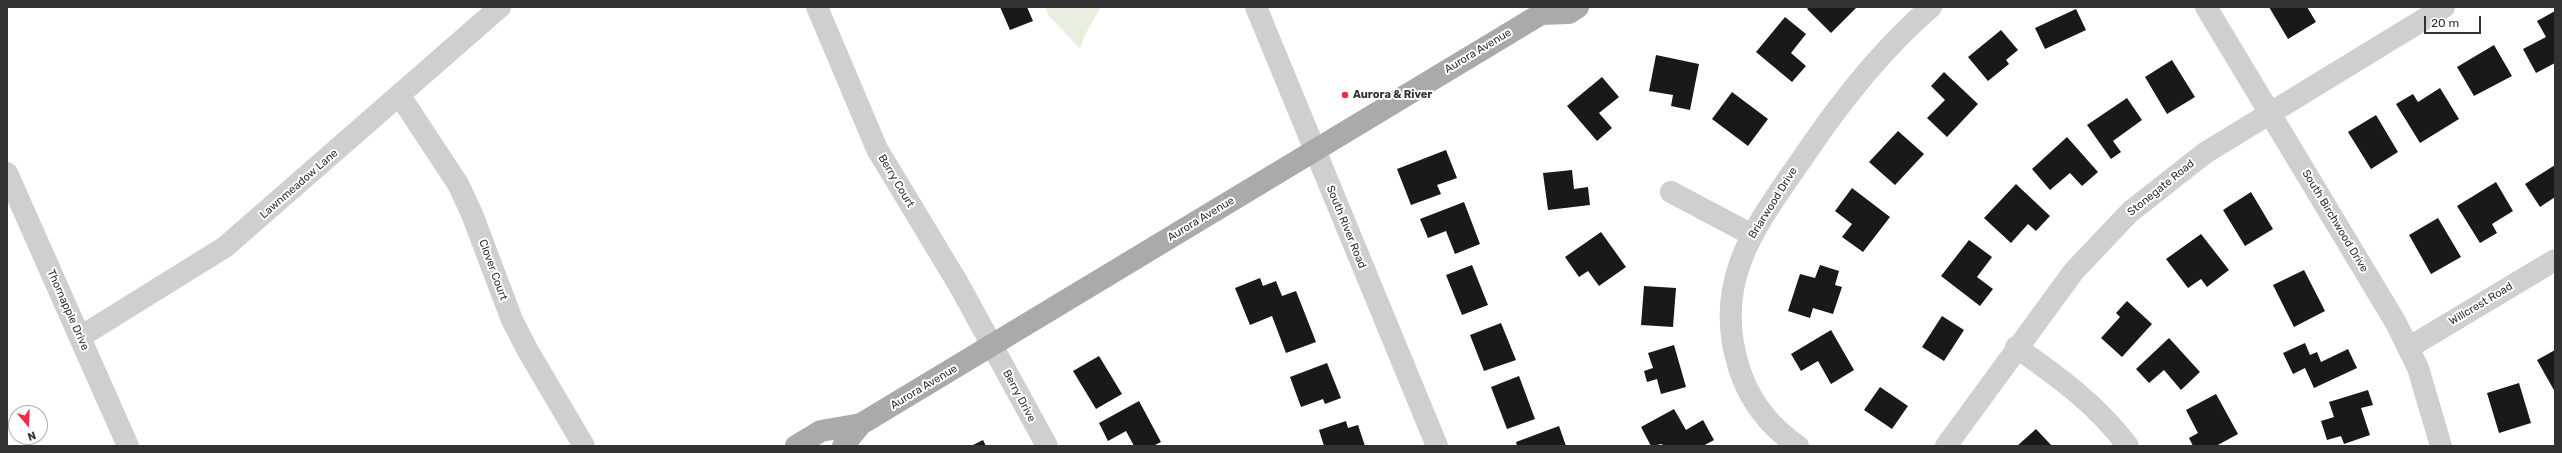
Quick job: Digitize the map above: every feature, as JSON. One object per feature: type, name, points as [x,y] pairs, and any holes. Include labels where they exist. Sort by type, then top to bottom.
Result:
[{"type":"main road","name":"Aurora Avenue","points":[[843,446],[861,424],[1315,150],[1542,10],[1569,13],[1578,7]]},
{"type":"main road","name":"Aurora Avenue","points":[[796,446],[821,431],[861,424]]},
{"type":"street","name":"Lawnmeadow Lane","points":[[80,337],[225,248],[500,7]]},
{"type":"street","name":"Berry Court","points":[[817,7],[877,149],[959,285],[992,346]]},
{"type":"street","name":"South River Road","points":[[1256,7],[1437,446]]},
{"type":"street","name":"Briarwood Drive","points":[[1798,446],[1775,427],[1755,403],[1743,380],[1733,350],[1729,321],[1731,292],[1738,265],[1752,235],[1839,105],[1876,60],[1931,7]]},
{"type":"street","name":"South Birchwood Drive","points":[[2206,7],[2396,323],[2418,368],[2441,446]]},
{"type":"street","name":"Stonegate Road","points":[[1946,446],[2016,348],[2074,271],[2130,212],[2205,153],[2444,7]]},
{"type":"street","name":"Clover Court","points":[[400,96],[458,184],[472,214],[512,320],[584,446]]},
{"type":"street","name":"Thornapple Drive","points":[[7,173],[128,446]]},
{"type":"street","points":[[1671,192],[1752,235]]},
{"type":"street","name":"Willcrest Road","points":[[2408,348],[2555,260]]},
{"type":"street","name":"Berry Drive","points":[[992,346],[1047,446]]},
{"type":"street","points":[[2016,348],[2085,397],[2112,425],[2128,446]]},
{"type":"green space","points":[[1046,7],[1101,7],[1086,33],[1080,49],[1048,15]]},
{"type":"building","points":[[1000,7],[1027,7],[1033,21],[1010,30]]},
{"type":"building","points":[[1809,7],[1857,7],[1831,33],[1807,9]]},
{"type":"building","points":[[2269,7],[2307,7],[2316,22],[2288,39]]},
{"type":"building","points":[[2076,9],[2086,30],[2045,49],[2035,28]]},
{"type":"building","points":[[2555,11],[2555,63],[2536,73],[2523,49],[2546,37],[2537,21]]},
{"type":"building","points":[[1785,17],[1806,34],[1791,53],[1806,66],[1792,82],[1756,52]]},
{"type":"building","points":[[2001,30],[2018,50],[2006,60],[2009,64],[1988,81],[1968,57]]},
{"type":"building","points":[[2494,45],[2512,76],[2474,96],[2457,67]]},
{"type":"building","points":[[1656,55],[1699,64],[1690,110],[1671,106],[1673,95],[1649,91]]},
{"type":"building","points":[[2172,60],[2195,97],[2167,114],[2145,77]]},
{"type":"building","points":[[1944,72],[1978,104],[1947,137],[1927,118],[1945,100],[1931,86]]},
{"type":"building","points":[[1602,77],[1619,97],[1599,113],[1612,128],[1597,141],[1567,106]]},
{"type":"building","points":[[2440,88],[2459,119],[2420,143],[2396,104],[2413,94],[2418,102]]},
{"type":"building","points":[[1732,92],[1768,119],[1748,146],[1712,119]]},
{"type":"building","points":[[2127,98],[2142,120],[2113,141],[2121,152],[2111,159],[2087,125]]},
{"type":"building","points":[[2376,115],[2398,152],[2371,169],[2348,132]]},
{"type":"building","points":[[1898,131],[1924,154],[1895,185],[1869,162]]},
{"type":"building","points":[[2067,137],[2098,172],[2082,186],[2070,173],[2050,190],[2032,169]]},
{"type":"building","points":[[1446,150],[1457,178],[1437,185],[1441,194],[1411,205],[1397,169]]},
{"type":"building","points":[[2555,165],[2555,197],[2540,207],[2525,184]]},
{"type":"building","points":[[1572,170],[1574,189],[1588,187],[1590,205],[1548,210],[1543,173]]},
{"type":"building","points":[[2496,182],[2513,211],[2492,224],[2497,233],[2480,243],[2457,206]]},
{"type":"building","points":[[2016,184],[2050,216],[2036,231],[2028,224],[2011,243],[1984,218]]},
{"type":"building","points":[[1852,188],[1890,217],[1863,252],[1842,237],[1852,224],[1835,211]]},
{"type":"building","points":[[2251,192],[2273,229],[2245,246],[2223,210]]},
{"type":"building","points":[[1464,202],[1480,244],[1455,254],[1446,231],[1428,238],[1420,219]]},
{"type":"building","points":[[2438,218],[2461,257],[2431,274],[2409,235]]},
{"type":"building","points":[[1601,232],[1626,267],[1599,286],[1588,271],[1579,277],[1565,257]]},
{"type":"building","points":[[2201,234],[2229,270],[2207,287],[2201,279],[2188,288],[2166,259]]},
{"type":"building","points":[[1969,240],[1992,257],[1977,277],[1993,289],[1980,306],[1941,276]]},
{"type":"building","points":[[1472,265],[1488,305],[1462,315],[1446,275]]},
{"type":"building","points":[[1820,265],[1839,271],[1835,285],[1842,287],[1833,314],[1813,308],[1810,318],[1788,311],[1800,274],[1815,278]]},
{"type":"building","points":[[2304,270],[2325,311],[2294,327],[2273,285]]},
{"type":"building","points":[[1260,278],[1263,286],[1276,281],[1282,296],[1296,291],[1316,342],[1286,353],[1272,316],[1250,325],[1235,288]]},
{"type":"building","points":[[1644,286],[1676,288],[1673,327],[1641,325]]},
{"type":"building","points":[[2127,301],[2152,324],[2122,357],[2101,338],[2120,317],[2116,313]]},
{"type":"building","points":[[1942,316],[1964,330],[1944,361],[1922,347]]},
{"type":"building","points":[[1501,323],[1516,360],[1484,371],[1470,335]]},
{"type":"building","points":[[1831,330],[1854,370],[1831,384],[1818,361],[1801,371],[1791,354]]},
{"type":"building","points":[[2169,338],[2200,372],[2181,390],[2164,370],[2149,383],[2136,369]]},
{"type":"building","points":[[2305,343],[2310,355],[2317,352],[2321,362],[2348,349],[2357,368],[2314,388],[2305,368],[2293,374],[2283,353]]},
{"type":"building","points":[[1674,345],[1686,387],[1661,394],[1657,379],[1647,382],[1644,371],[1653,368],[1648,353]]},
{"type":"building","points":[[2555,350],[2555,392],[2537,360]]},
{"type":"building","points":[[1099,356],[1122,394],[1096,409],[1073,371]]},
{"type":"building","points":[[1327,363],[1341,398],[1325,404],[1323,399],[1301,407],[1290,377]]},
{"type":"building","points":[[1519,376],[1535,419],[1507,429],[1491,387]]},
{"type":"building","points":[[2519,383],[2531,423],[2499,433],[2487,393]]},
{"type":"building","points":[[1880,387],[1908,406],[1892,429],[1864,410]]},
{"type":"building","points":[[2368,390],[2373,405],[2361,408],[2370,435],[2344,444],[2341,436],[2327,440],[2321,421],[2334,417],[2329,402]]},
{"type":"building","points":[[2216,394],[2238,434],[2216,446],[2193,446],[2189,438],[2198,433],[2186,410]]},
{"type":"building","points":[[1139,401],[1161,442],[1153,446],[1134,446],[1126,431],[1108,441],[1099,423]]},
{"type":"building","points":[[1674,409],[1686,430],[1703,420],[1714,440],[1703,446],[1663,446],[1662,444],[1651,446],[1641,427]]},
{"type":"building","points":[[1346,421],[1348,428],[1358,425],[1365,446],[1324,446],[1319,430]]},
{"type":"building","points":[[1559,426],[1566,446],[1517,446],[1516,442]]},
{"type":"building","points":[[2036,429],[2052,446],[2017,446]]},
{"type":"building","points":[[983,440],[986,446],[971,446]]},
{"type":"place","name":"Aurora & River","points":[[1345,95]]}]
